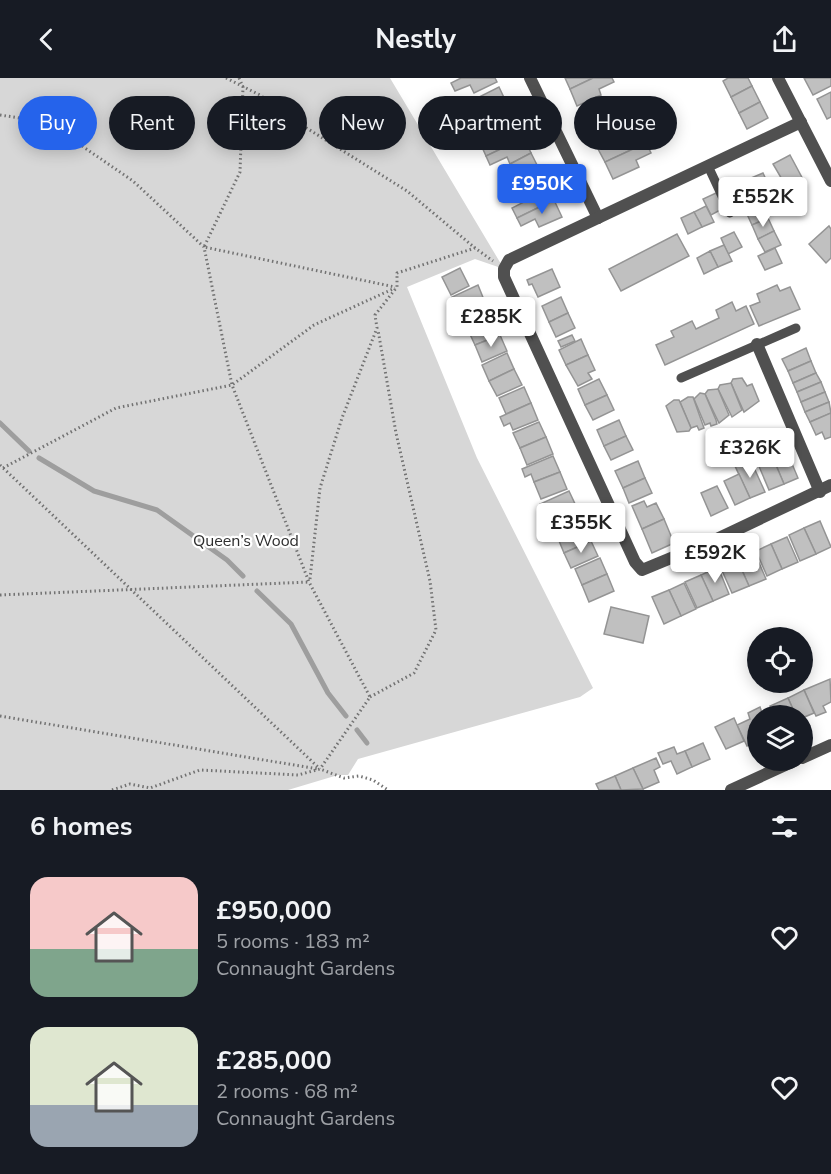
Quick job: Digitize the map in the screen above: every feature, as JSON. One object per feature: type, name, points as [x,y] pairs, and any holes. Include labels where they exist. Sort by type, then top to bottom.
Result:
[{"type":"street","points":[[530,78],[598,218]]},
{"type":"street","points":[[778,78],[831,181]]},
{"type":"street","points":[[758,344],[826,488],[642,570],[635,562],[553,385],[504,277],[504,269],[509,260],[801,122]]},
{"type":"street","points":[[813,753],[831,745]]},
{"type":"street","points":[[731,790],[772,771]]},
{"type":"lane","points":[[708,166],[730,213]]},
{"type":"lane","points":[[681,378],[796,328]]},
{"type":"path","points":[[226,78],[260,95],[289,117],[407,191],[504,269]]},
{"type":"path","points":[[239,78],[243,87],[240,172],[204,247],[232,385],[309,582],[370,696]]},
{"type":"path","points":[[0,115],[47,122],[133,181],[204,247],[397,287]]},
{"type":"path","points":[[112,790],[130,784],[150,788],[200,770],[298,775],[320,769],[370,696],[414,673],[436,630],[430,581],[396,433],[375,315],[397,287],[397,273],[476,248]]},
{"type":"path","points":[[320,769],[1,466],[116,408],[232,385],[314,325],[397,287]]},
{"type":"path","points":[[309,582],[320,488],[342,418],[378,328]]},
{"type":"path","points":[[0,595],[129,587],[309,582]]},
{"type":"path","points":[[0,716],[320,769],[344,778],[359,776],[373,780],[388,790]]},
{"type":"green space","name":"Queen’s Wood","points":[[0,78],[390,78],[401,96],[319,96],[319,150],[406,150],[406,105],[418,125],[418,150],[433,150],[504,269],[475,259],[407,287],[477,458],[593,688],[580,697],[358,759],[348,775],[338,775],[288,790],[0,790]]},
{"type":"building","points":[[461,78],[495,78],[497,82],[474,93],[470,85],[455,91],[451,83]]},
{"type":"building","points":[[565,78],[593,78],[570,89]]},
{"type":"building","points":[[593,78],[612,78],[614,82],[599,89],[601,95],[599,96],[574,96],[574,99],[570,89]]},
{"type":"building","points":[[728,78],[748,78],[752,86],[731,97],[723,81]]},
{"type":"building","points":[[804,78],[831,78],[831,86],[813,95]]},
{"type":"building","points":[[752,86],[760,102],[739,113],[731,97]]},
{"type":"building","points":[[499,87],[503,96],[481,96]]},
{"type":"building","points":[[831,92],[831,117],[827,119],[817,99]]},
{"type":"building","points":[[760,102],[768,118],[747,129],[739,113]]},
{"type":"building","points":[[483,150],[499,150],[486,156]]},
{"type":"building","points":[[499,150],[530,150],[531,153],[510,164],[507,157],[490,165],[486,156]]},
{"type":"building","points":[[599,150],[631,150],[605,162]]},
{"type":"building","points":[[631,150],[650,150],[651,153],[636,160],[639,167],[613,179],[605,162]]},
{"type":"building","points":[[531,153],[539,169],[504,186],[499,176],[513,170],[510,164]]},
{"type":"building","points":[[790,155],[806,185],[785,195],[779,183],[783,181],[773,164]]},
{"type":"building","points":[[539,169],[546,183],[523,195],[520,189],[509,195],[504,186]]},
{"type":"building","points":[[763,173],[771,190],[757,196],[749,179]]},
{"type":"building","points":[[749,179],[757,196],[744,203],[736,185]]},
{"type":"building","points":[[546,183],[554,200],[517,218],[512,208],[526,201],[523,195]]},
{"type":"building","points":[[736,185],[744,203],[731,209],[723,191]]},
{"type":"building","points":[[716,193],[724,208],[711,215],[703,199]]},
{"type":"building","points":[[554,200],[562,217],[539,227],[535,219],[521,226],[517,218]]},
{"type":"building","points":[[762,205],[768,218],[752,225],[746,212]]},
{"type":"building","points":[[706,206],[714,222],[702,227],[694,212]]},
{"type":"building","points":[[694,212],[702,227],[688,234],[681,218]]},
{"type":"building","points":[[768,218],[774,231],[758,239],[752,225]]},
{"type":"building","points":[[829,226],[831,229],[831,258],[826,263],[809,244]]},
{"type":"building","points":[[774,231],[781,245],[765,252],[758,239]]},
{"type":"building","points":[[734,232],[742,247],[728,254],[721,238]]},
{"type":"building","points":[[677,234],[689,256],[621,291],[609,269]]},
{"type":"building","points":[[724,245],[732,261],[718,267],[710,251]]},
{"type":"building","points":[[775,248],[782,263],[765,270],[758,256]]},
{"type":"building","points":[[710,251],[718,267],[704,274],[697,258]]},
{"type":"building","points":[[460,268],[469,286],[451,295],[442,277]]},
{"type":"building","points":[[552,269],[560,287],[538,297],[532,284],[529,285],[527,280]]},
{"type":"building","points":[[478,285],[484,300],[459,312],[452,297]]},
{"type":"building","points":[[777,285],[780,291],[790,287],[800,309],[759,326],[750,306],[760,302],[757,294]]},
{"type":"building","points":[[561,297],[568,313],[549,322],[542,306]]},
{"type":"building","points":[[484,300],[492,317],[466,328],[459,312]]},
{"type":"building","points":[[732,302],[736,311],[746,306],[754,324],[665,365],[656,345],[674,337],[671,331],[692,321],[696,329],[719,318],[716,310]]},
{"type":"building","points":[[568,313],[575,328],[556,337],[549,322]]},
{"type":"building","points":[[493,319],[500,335],[475,345],[468,330]]},
{"type":"building","points":[[500,335],[507,351],[482,362],[475,345]]},
{"type":"building","points":[[572,335],[575,341],[561,347],[558,341]]},
{"type":"building","points":[[581,339],[588,355],[566,365],[559,350]]},
{"type":"building","points":[[806,348],[811,361],[788,371],[782,359]]},
{"type":"building","points":[[507,353],[514,369],[489,381],[482,365]]},
{"type":"building","points":[[588,355],[595,370],[588,373],[592,379],[578,386],[566,365]]},
{"type":"building","points":[[811,361],[816,373],[793,383],[788,371]]},
{"type":"building","points":[[514,369],[522,385],[497,396],[489,381]]},
{"type":"building","points":[[816,373],[821,382],[797,392],[793,383]]},
{"type":"building","points":[[742,378],[747,386],[752,384],[759,401],[744,412],[731,383],[733,379]]},
{"type":"building","points":[[599,379],[607,395],[585,405],[578,389]]},
{"type":"building","points":[[821,382],[825,392],[801,402],[797,392]]},
{"type":"building","points":[[731,383],[742,410],[732,417],[718,389],[720,385]]},
{"type":"building","points":[[524,387],[531,403],[506,414],[499,398]]},
{"type":"building","points":[[718,389],[729,415],[719,423],[705,394],[708,390]]},
{"type":"building","points":[[825,392],[829,402],[805,412],[801,402]]},
{"type":"building","points":[[700,393],[705,394],[717,424],[705,425],[694,399]]},
{"type":"building","points":[[607,395],[614,410],[593,420],[585,405]]},
{"type":"building","points":[[693,397],[704,428],[699,430],[697,426],[691,428],[680,402]]},
{"type":"building","points":[[674,400],[679,400],[691,428],[689,431],[677,432],[666,406]]},
{"type":"building","points":[[829,402],[831,413],[810,422],[805,412]]},
{"type":"building","points":[[531,403],[538,420],[513,430],[510,423],[504,426],[500,417]]},
{"type":"building","points":[[831,413],[831,437],[825,439],[822,432],[816,435],[810,422]]},
{"type":"building","points":[[619,420],[626,436],[604,446],[597,430]]},
{"type":"building","points":[[539,422],[546,437],[520,448],[513,433]]},
{"type":"building","points":[[626,436],[633,450],[611,460],[604,446]]},
{"type":"building","points":[[546,437],[553,454],[527,465],[520,448]]},
{"type":"building","points":[[787,452],[798,478],[784,484],[773,458]]},
{"type":"building","points":[[553,456],[560,472],[534,482],[531,474],[525,477],[522,469]]},
{"type":"building","points":[[773,458],[784,484],[769,490],[758,464]]},
{"type":"building","points":[[750,459],[765,492],[750,498],[735,466]]},
{"type":"building","points":[[638,461],[645,478],[623,488],[615,471]]},
{"type":"building","points":[[560,472],[567,489],[541,499],[534,482]]},
{"type":"building","points":[[739,474],[750,498],[735,505],[724,481]]},
{"type":"building","points":[[645,478],[652,493],[629,503],[623,488]]},
{"type":"building","points":[[717,486],[728,508],[711,516],[701,493]]},
{"type":"building","points":[[569,491],[576,506],[547,519],[540,504]]},
{"type":"building","points":[[644,501],[647,507],[656,503],[664,519],[642,529],[632,506]]},
{"type":"building","points":[[576,506],[583,522],[554,535],[547,519]]},
{"type":"building","points":[[664,519],[674,543],[652,553],[642,529]]},
{"type":"building","points":[[820,521],[831,547],[816,554],[804,528]]},
{"type":"building","points":[[584,524],[591,541],[564,553],[557,536]]},
{"type":"building","points":[[804,528],[816,554],[800,561],[789,535]]},
{"type":"building","points":[[787,537],[798,562],[782,569],[771,544]]},
{"type":"building","points":[[591,541],[598,556],[571,568],[564,553]]},
{"type":"building","points":[[771,544],[782,569],[767,576],[756,551]]},
{"type":"building","points":[[754,551],[766,579],[749,586],[737,559]]},
{"type":"building","points":[[600,558],[607,574],[582,585],[575,569]]},
{"type":"building","points":[[737,559],[749,586],[732,593],[720,566]]},
{"type":"building","points":[[718,567],[729,594],[713,601],[701,575]]},
{"type":"building","points":[[607,574],[614,591],[589,602],[582,585]]},
{"type":"building","points":[[701,575],[713,601],[697,608],[685,582]]},
{"type":"building","points":[[684,583],[696,609],[681,616],[669,590]]},
{"type":"building","points":[[669,590],[681,616],[664,624],[652,597]]},
{"type":"building","points":[[611,607],[649,616],[643,643],[604,634]]},
{"type":"building","points":[[830,679],[831,702],[823,706],[826,712],[816,716],[813,705],[805,693],[813,693],[813,686]]},
{"type":"building","points":[[798,693],[805,693],[811,705],[791,705],[788,698]]},
{"type":"building","points":[[788,698],[791,705],[772,705]]},
{"type":"building","points":[[734,718],[744,741],[726,749],[715,727]]},
{"type":"building","points":[[747,720],[747,746],[737,725]]},
{"type":"building","points":[[703,743],[710,759],[692,767],[685,751]]},
{"type":"building","points":[[674,747],[677,754],[685,751],[692,767],[677,774],[671,761],[663,764],[658,753]]},
{"type":"building","points":[[656,758],[660,767],[654,770],[659,782],[643,789],[633,768]]},
{"type":"building","points":[[633,768],[643,789],[621,790],[615,776]]},
{"type":"building","points":[[615,776],[621,790],[599,790],[596,784]]},
{"type":"waterway","points":[[0,423],[29,451]]},
{"type":"waterway","points":[[39,458],[94,491],[157,510],[227,560],[243,576]]},
{"type":"waterway","points":[[257,591],[291,624],[328,693],[346,716]]},
{"type":"waterway","points":[[357,730],[367,743]]}]
